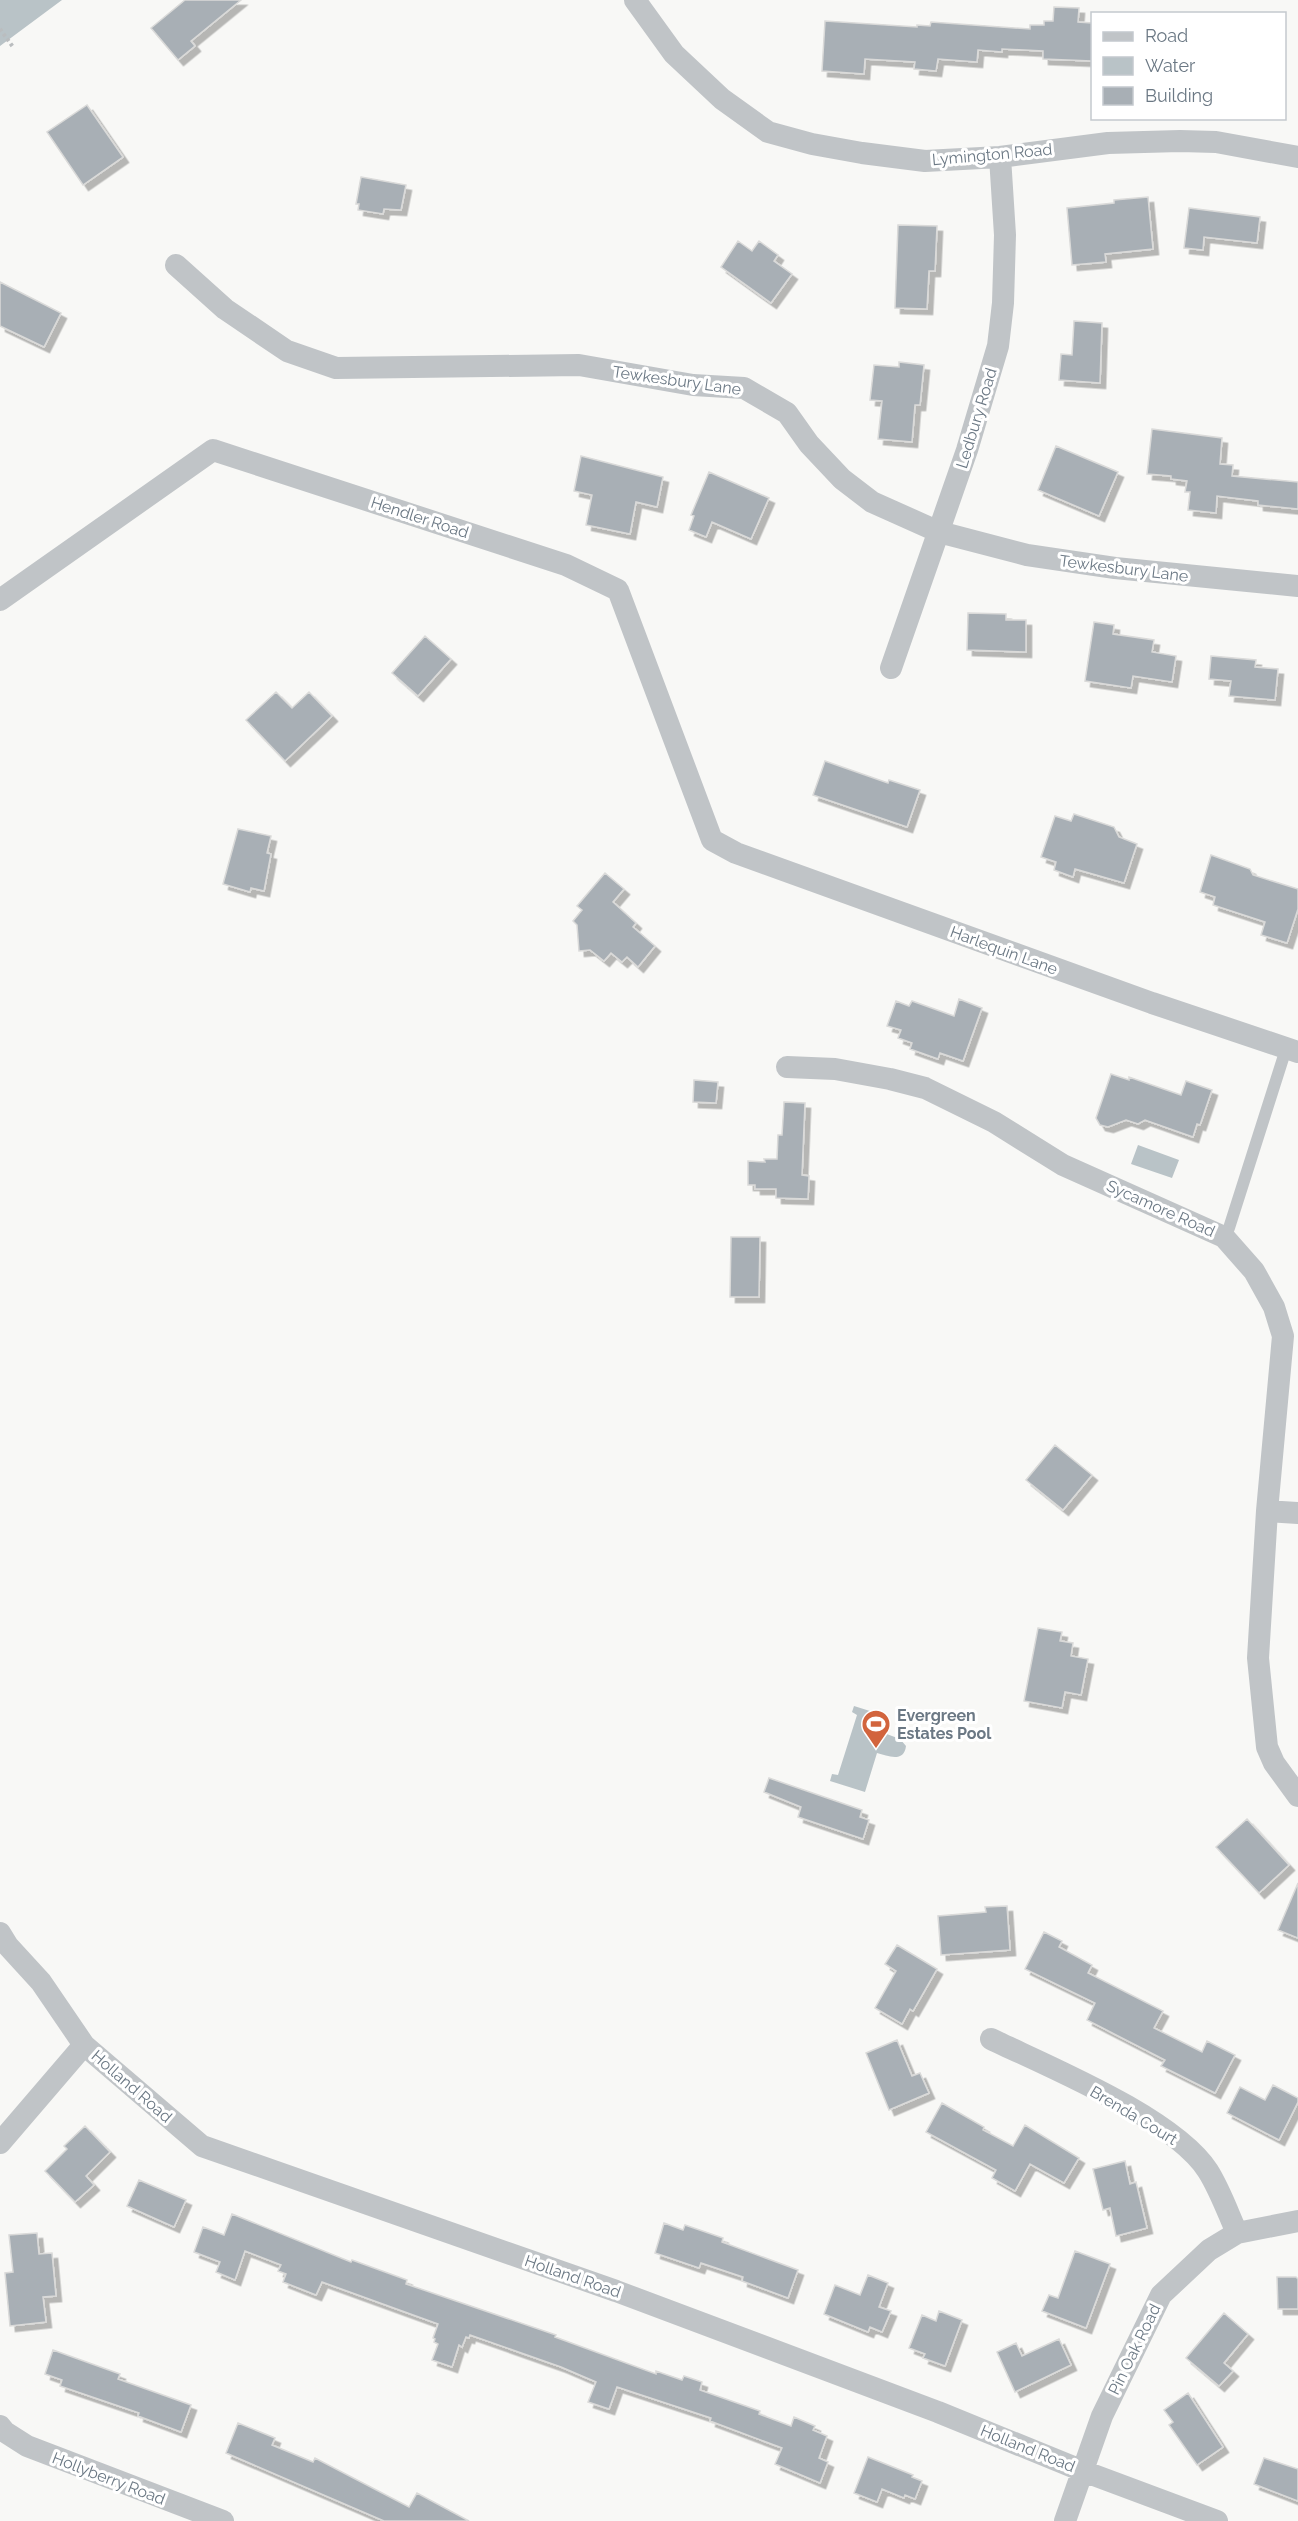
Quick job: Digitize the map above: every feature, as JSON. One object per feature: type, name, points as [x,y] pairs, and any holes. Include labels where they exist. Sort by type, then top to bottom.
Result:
[{"type":"street","name":"Lymington Road","points":[[635,0],[674,54],[722,99],[768,132],[852,152],[925,161],[1000,157],[1108,143],[1180,141],[1216,142],[1298,157]]},
{"type":"street","name":"Ledbury Road","points":[[891,668],[939,532],[998,346],[1003,303],[1005,235],[1000,157]]},
{"type":"street","name":"Tewkesbury Lane","points":[[176,265],[225,309],[287,351],[336,368],[579,365],[693,385],[744,388],[787,413],[815,451],[842,479],[872,502],[939,532],[1027,555],[1104,567],[1298,586]]},
{"type":"street","name":"Hendler Road","points":[[0,600],[213,450],[567,565],[618,590],[712,840]]},
{"type":"street","name":"Harlequin Lane","points":[[712,840],[747,857],[1292,1050]]},
{"type":"street","name":"Sycamore Road","points":[[787,1067],[835,1069],[925,1088],[994,1122],[1063,1165],[1224,1237],[1254,1271],[1274,1307],[1282,1336],[1267,1511],[1258,1658],[1267,1747],[1274,1763],[1298,1796]]},
{"type":"street","points":[[1267,1511],[1298,1513]]},
{"type":"street","name":"Holland Road","points":[[0,1933],[8,1946],[40,1982],[84,2045],[202,2146],[616,2291],[938,2412],[1083,2471],[1217,2521]]},
{"type":"street","name":"Brenda Court","points":[[991,2038],[1108,2097],[1177,2138],[1207,2170],[1237,2234]]},
{"type":"street","points":[[0,2143],[84,2045]]},
{"type":"street","name":"Pin Oak Road","points":[[1065,2521],[1102,2416],[1161,2295],[1209,2250],[1237,2234],[1298,2221]]},
{"type":"street","name":"Hollyberry Road","points":[[2,2432],[27,2446],[223,2521]]},
{"type":"lane","points":[[1224,1237],[1292,1050]]},
{"type":"path","points":[[0,29],[13,47]]},
{"type":"water","points":[[0,0],[62,0],[0,46]]},
{"type":"water","points":[[1138,1145],[1179,1160],[1172,1178],[1131,1164]]},
{"type":"water","name":"Evergreen Estates Pool","points":[[854,1706],[889,1717],[884,1733],[900,1739],[906,1746],[902,1755],[895,1757],[877,1753],[865,1792],[830,1781],[832,1774],[838,1775],[857,1715],[852,1712]]},
{"type":"building","points":[[185,0],[241,0],[191,41],[195,46],[178,60],[151,28]]},
{"type":"building","points":[[1054,7],[1079,8],[1078,22],[1091,23],[1091,61],[1043,59],[1043,51],[1002,49],[1002,52],[978,50],[977,62],[938,59],[936,71],[914,69],[915,62],[865,59],[864,74],[822,71],[825,21],[917,27],[917,25],[930,26],[931,22],[1030,29],[1030,25],[1044,25],[1044,21],[1053,21]]},
{"type":"building","points":[[87,105],[123,157],[83,185],[47,132]]},
{"type":"building","points":[[361,177],[406,185],[401,210],[384,209],[383,214],[358,210],[359,204],[356,204]]},
{"type":"building","points":[[1148,197],[1153,249],[1105,254],[1106,262],[1072,265],[1067,208]]},
{"type":"building","points":[[1189,208],[1260,217],[1257,243],[1204,237],[1203,250],[1184,248]]},
{"type":"building","points":[[898,225],[937,226],[935,271],[929,271],[927,309],[895,308]]},
{"type":"building","points":[[738,241],[752,251],[759,241],[778,255],[774,261],[792,274],[771,303],[721,267]]},
{"type":"building","points":[[0,282],[61,313],[44,347],[0,326]]},
{"type":"building","points":[[1074,321],[1102,323],[1100,383],[1059,380],[1061,354],[1072,355]]},
{"type":"building","points":[[899,362],[924,365],[920,405],[915,405],[912,442],[878,439],[882,401],[870,400],[874,365],[899,367]]},
{"type":"building","points":[[1152,429],[1222,438],[1220,464],[1233,465],[1232,476],[1298,482],[1298,509],[1258,505],[1258,501],[1217,496],[1216,513],[1188,510],[1190,492],[1185,492],[1187,481],[1171,479],[1171,476],[1147,474]]},
{"type":"building","points":[[1056,446],[1118,472],[1099,516],[1038,490]]},
{"type":"building","points":[[581,456],[663,477],[657,507],[636,502],[630,534],[586,525],[592,495],[574,491]]},
{"type":"building","points":[[709,472],[769,498],[751,539],[712,522],[706,537],[689,530],[694,516],[691,515]]},
{"type":"building","points":[[968,613],[1006,614],[1006,620],[1026,620],[1026,652],[967,650]]},
{"type":"building","points":[[1094,622],[1114,625],[1113,634],[1154,640],[1152,652],[1176,656],[1172,682],[1133,676],[1131,688],[1085,681]]},
{"type":"building","points":[[425,636],[451,659],[418,696],[392,673]]},
{"type":"building","points":[[1211,656],[1256,660],[1255,667],[1278,669],[1275,700],[1229,696],[1231,681],[1209,679]]},
{"type":"building","points":[[276,692],[292,708],[309,692],[332,716],[285,761],[246,720]]},
{"type":"building","points":[[825,761],[888,783],[889,780],[920,790],[907,827],[813,795]]},
{"type":"building","points":[[1074,814],[1114,827],[1119,837],[1137,844],[1124,883],[1075,869],[1073,877],[1054,870],[1056,862],[1041,857],[1055,816],[1071,821]]},
{"type":"building","points":[[238,829],[271,836],[267,853],[271,854],[264,891],[251,888],[250,892],[223,884]]},
{"type":"building","points":[[1211,855],[1250,869],[1253,875],[1298,889],[1298,909],[1287,943],[1261,935],[1265,922],[1213,905],[1215,897],[1200,892]]},
{"type":"building","points":[[605,873],[624,889],[613,902],[636,923],[633,927],[655,946],[638,967],[627,957],[622,962],[611,953],[604,961],[590,950],[579,951],[577,925],[573,921],[582,910],[577,906]]},
{"type":"building","points":[[959,999],[982,1008],[963,1061],[940,1053],[938,1059],[910,1049],[912,1043],[898,1038],[901,1030],[887,1026],[896,1001],[909,1006],[912,1001],[954,1016]]},
{"type":"building","points":[[1111,1074],[1129,1080],[1129,1077],[1181,1095],[1186,1081],[1212,1090],[1200,1125],[1197,1124],[1193,1137],[1145,1120],[1138,1124],[1126,1120],[1108,1127],[1100,1125],[1096,1118]]},
{"type":"building","points":[[694,1080],[718,1082],[716,1103],[693,1102]]},
{"type":"building","points":[[784,1102],[805,1103],[802,1175],[809,1176],[808,1199],[776,1198],[776,1189],[755,1189],[755,1185],[748,1185],[748,1161],[765,1162],[764,1159],[777,1159],[778,1135],[782,1135]]},
{"type":"building","points":[[731,1237],[760,1237],[759,1297],[730,1297]]},
{"type":"building","points":[[1055,1445],[1092,1475],[1063,1510],[1026,1480]]},
{"type":"building","points":[[1038,1628],[1062,1632],[1060,1641],[1073,1643],[1071,1656],[1088,1659],[1081,1695],[1065,1692],[1062,1708],[1024,1701]]},
{"type":"building","points":[[769,1778],[862,1810],[860,1817],[869,1820],[863,1839],[798,1817],[801,1807],[764,1792]]},
{"type":"building","points":[[1247,1819],[1289,1865],[1259,1893],[1216,1847]]},
{"type":"building","points":[[1298,1883],[1298,1938],[1278,1930]]},
{"type":"building","points":[[1007,1906],[1010,1950],[941,1955],[938,1916],[986,1912],[985,1907]]},
{"type":"building","points":[[1044,1932],[1062,1941],[1059,1947],[1092,1965],[1088,1973],[1163,2011],[1154,2028],[1202,2052],[1207,2041],[1235,2055],[1215,2093],[1161,2066],[1165,2060],[1087,2020],[1095,2003],[1025,1969]]},
{"type":"building","points":[[897,1945],[937,1969],[913,2011],[910,2009],[902,2024],[875,2008],[896,1971],[885,1964]]},
{"type":"building","points":[[897,2040],[912,2076],[920,2073],[929,2093],[889,2110],[866,2053]]},
{"type":"building","points":[[1273,2085],[1298,2098],[1279,2140],[1227,2113],[1240,2087],[1265,2100]]},
{"type":"building","points":[[942,2103],[984,2127],[983,2130],[1013,2146],[1025,2125],[1079,2158],[1064,2183],[1030,2164],[1015,2191],[992,2178],[996,2170],[926,2132]]},
{"type":"building","points":[[85,2126],[110,2152],[86,2176],[94,2185],[75,2202],[45,2171],[67,2149],[64,2146]]},
{"type":"building","points":[[1125,2161],[1130,2184],[1136,2182],[1147,2228],[1116,2236],[1110,2208],[1103,2210],[1093,2169]]},
{"type":"building","points":[[139,2180],[186,2200],[174,2227],[127,2206]]},
{"type":"building","points":[[232,2214],[351,2262],[352,2260],[407,2280],[406,2284],[556,2335],[555,2337],[656,2374],[656,2371],[682,2380],[684,2376],[702,2382],[700,2390],[760,2411],[759,2414],[791,2426],[794,2417],[815,2426],[813,2430],[827,2436],[819,2458],[828,2462],[820,2483],[775,2464],[782,2448],[710,2421],[711,2418],[617,2387],[609,2409],[588,2402],[596,2382],[561,2367],[470,2335],[469,2338],[466,2337],[462,2347],[459,2345],[452,2367],[432,2360],[438,2344],[433,2338],[438,2324],[322,2282],[316,2295],[283,2282],[286,2274],[278,2271],[281,2265],[245,2251],[235,2280],[216,2272],[220,2262],[194,2252],[203,2227],[224,2235]]},
{"type":"building","points":[[664,2223],[683,2230],[685,2225],[723,2238],[722,2242],[798,2270],[788,2298],[742,2281],[743,2277],[701,2263],[699,2268],[655,2253]]},
{"type":"building","points":[[37,2233],[39,2254],[52,2253],[56,2296],[43,2297],[46,2322],[10,2326],[5,2273],[13,2272],[9,2235]]},
{"type":"building","points":[[1075,2251],[1110,2264],[1086,2328],[1042,2311],[1049,2295],[1058,2298]]},
{"type":"building","points":[[868,2275],[888,2283],[879,2307],[891,2311],[882,2332],[870,2327],[868,2332],[824,2314],[835,2285],[860,2295]]},
{"type":"building","points":[[1277,2277],[1296,2277],[1298,2279],[1298,2309],[1278,2309]]},
{"type":"building","points":[[939,2311],[962,2320],[945,2366],[923,2358],[925,2354],[909,2348],[922,2315],[936,2321]]},
{"type":"building","points":[[1224,2313],[1248,2334],[1224,2363],[1233,2371],[1219,2386],[1186,2358]]},
{"type":"building","points":[[1059,2339],[1071,2365],[1015,2392],[997,2352],[1016,2343],[1022,2356]]},
{"type":"building","points":[[53,2350],[120,2374],[118,2379],[191,2405],[181,2432],[138,2416],[139,2413],[60,2386],[62,2380],[45,2374]]},
{"type":"building","points":[[1188,2393],[1223,2447],[1197,2465],[1169,2425],[1173,2422],[1164,2410]]},
{"type":"building","points":[[238,2423],[275,2438],[272,2445],[313,2462],[315,2458],[409,2507],[417,2493],[469,2521],[384,2521],[226,2453]]},
{"type":"building","points":[[868,2457],[913,2475],[912,2477],[922,2481],[915,2499],[905,2495],[904,2498],[882,2489],[877,2502],[854,2493]]},
{"type":"building","points":[[1264,2458],[1298,2469],[1298,2501],[1254,2484]]},
{"type":"place","name":"Evergreen Estates Pool","points":[[876,1750]]}]
